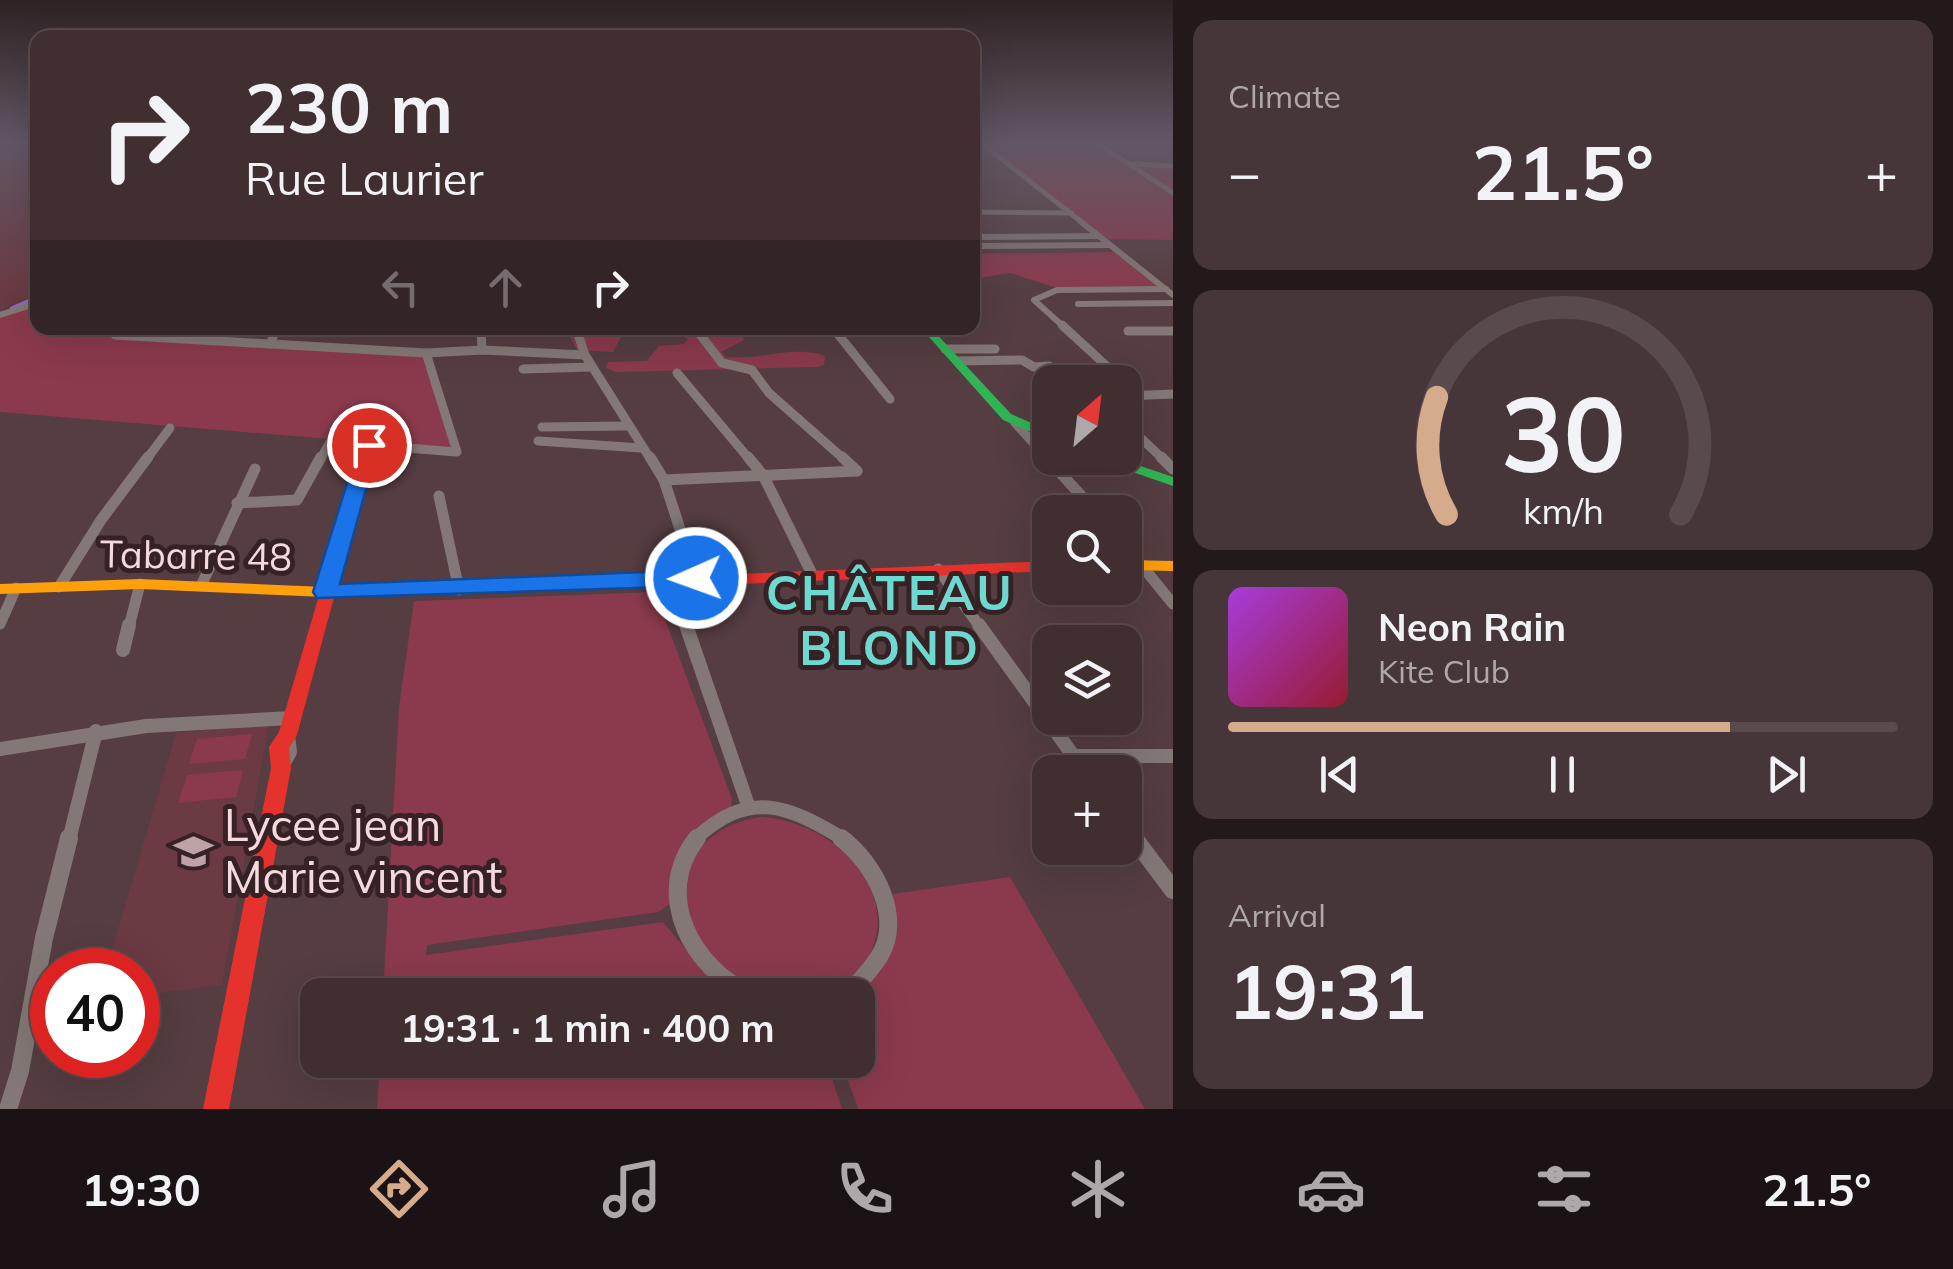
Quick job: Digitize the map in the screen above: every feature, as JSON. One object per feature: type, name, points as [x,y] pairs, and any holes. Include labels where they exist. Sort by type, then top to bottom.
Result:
[{"type":"street","points":[[1045,193],[1170,292]]},
{"type":"street","points":[[980,212],[1072,214]]},
{"type":"street","points":[[980,237],[1099,236]]},
{"type":"street","points":[[980,246],[1110,244]]},
{"type":"street","points":[[1104,365],[1035,298],[1057,290],[1170,292]]},
{"type":"street","points":[[1078,304],[1173,303]]},
{"type":"street","points":[[0,315],[30,306]]},
{"type":"street","points":[[1128,331],[1173,331]]},
{"type":"street","points":[[165,335],[426,353],[482,350],[585,355]]},
{"type":"street","points":[[270,344],[274,335]]},
{"type":"street","points":[[481,335],[482,350]]},
{"type":"street","points":[[578,335],[585,355],[626,426],[664,480],[696,578]]},
{"type":"street","points":[[664,480],[857,472],[769,393],[752,370],[722,364],[700,335]]},
{"type":"street","points":[[839,335],[890,399]]},
{"type":"street","points":[[932,335],[1081,495]]},
{"type":"street","points":[[951,355],[995,349]]},
{"type":"street","points":[[237,504],[297,500],[330,442],[457,452],[426,353]]},
{"type":"street","points":[[951,355],[1022,360],[1032,365]]},
{"type":"street","points":[[523,369],[592,366]]},
{"type":"street","points":[[677,373],[763,475],[812,574]]},
{"type":"street","points":[[1142,395],[1172,388]]},
{"type":"street","points":[[1016,423],[1032,429]]},
{"type":"street","points":[[542,427],[626,426]]},
{"type":"street","points":[[59,587],[101,520],[170,428]]},
{"type":"street","points":[[1142,439],[1173,469]]},
{"type":"street","points":[[538,441],[641,448]]},
{"type":"street","points":[[216,1109],[281,768],[279,747],[288,735],[369,445]]},
{"type":"street","points":[[201,586],[255,468]]},
{"type":"street","points":[[1142,471],[1173,482]]},
{"type":"street","points":[[439,496],[459,590]]},
{"type":"street","points":[[1142,564],[1173,566]]},
{"type":"street","points":[[1142,564],[1173,604]]},
{"type":"street","name":"Tabarre 48","points":[[8,588],[140,584],[325,592],[459,590],[1032,566]]},
{"type":"street","points":[[938,569],[1072,755]]},
{"type":"street","points":[[670,579],[750,808]]},
{"type":"street","points":[[123,650],[140,584]]},
{"type":"street","points":[[0,624],[8,588]]},
{"type":"street","points":[[0,749],[96,731],[292,718]]},
{"type":"street","points":[[8,1109],[20,1070],[44,938],[96,731]]},
{"type":"street","points":[[1142,756],[1173,756]]},
{"type":"street","points":[[724,978],[692,944],[679,914],[676,883],[684,855],[699,832],[722,816],[750,808],[795,813],[840,834],[864,857],[881,886],[889,917],[886,948],[869,978]]},
{"type":"street","points":[[1142,849],[1173,890]]},
{"type":"shaded area","points":[[0,193],[30,193],[30,296],[0,310]]},
{"type":"shaded area","points":[[1048,193],[1173,193],[1173,240],[1106,239]]},
{"type":"shaded area","points":[[1114,252],[1162,288],[1054,287],[1010,273],[980,278],[980,254]]},
{"type":"shaded area","points":[[30,306],[30,335],[113,335],[421,353],[453,449],[0,412],[0,317]]},
{"type":"shaded area","points":[[570,335],[634,335],[621,337],[613,352],[577,350]]},
{"type":"shaded area","points":[[742,335],[744,340],[721,352],[726,357],[801,352],[825,356],[824,365],[616,372],[606,368],[608,362],[647,361],[659,346],[684,344],[688,339],[681,336]]},
{"type":"shaded area","points":[[655,592],[732,799],[731,809],[697,828],[681,856],[670,904],[658,912],[427,945],[426,955],[663,922],[711,978],[384,978],[399,707],[414,601]]},
{"type":"shaded area","name":"Lycee jean Marie vincent","points":[[269,724],[222,985],[160,993],[160,948],[112,948],[176,733]]},
{"type":"shaded area","points":[[252,734],[245,759],[189,764],[197,739]]},
{"type":"shaded area","points":[[243,770],[236,797],[178,803],[187,775]]},
{"type":"shaded area","points":[[761,817],[787,821],[836,845],[855,864],[869,885],[877,909],[877,934],[867,961],[854,978],[732,978],[707,955],[692,928],[686,899],[689,871],[702,847],[726,828]]},
{"type":"shaded area","points":[[1010,877],[1145,1109],[858,1109],[847,1078],[875,1078],[875,978],[869,978],[891,944],[893,894]]},
{"type":"shaded area","points":[[379,1078],[832,1078],[842,1109],[377,1109]]},
{"type":"waterway","points":[[13,309],[30,302]]},
{"type":"traffic: fast","points":[[932,335],[1007,417],[1032,428]]},
{"type":"traffic: fast","points":[[1142,471],[1173,482]]},
{"type":"traffic: slow","points":[[1142,565],[1173,566]]},
{"type":"traffic: slow","points":[[0,589],[140,584],[325,592],[716,580]]},
{"type":"traffic: jam","points":[[216,1109],[281,768],[279,747],[288,735],[369,445]]},
{"type":"traffic: jam","points":[[716,580],[1032,567]]},
{"type":"place","name":"Lycee jean Marie vincent","points":[[194,851]]},
{"type":"district","name":"CHÂTEAU BLOND","points":[[890,620]]},
{"type":"route","points":[[369,445],[325,592],[459,590],[696,578]]}]
